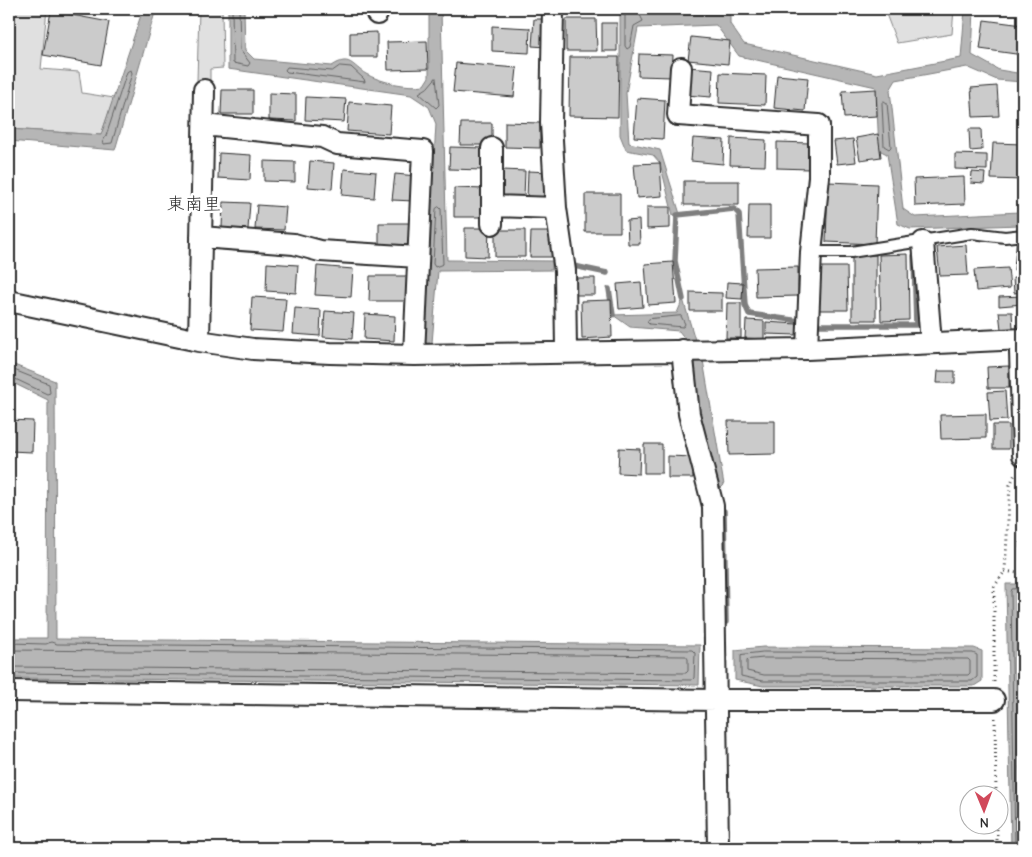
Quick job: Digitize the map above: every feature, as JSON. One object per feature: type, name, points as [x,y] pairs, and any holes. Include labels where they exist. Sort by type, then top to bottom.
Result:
[{"type":"street","points":[[553,9],[551,123],[556,208],[565,271],[566,352]]},
{"type":"street","points":[[681,68],[678,115],[819,125],[819,177],[810,252],[807,349]]},
{"type":"street","points":[[199,341],[204,90]]},
{"type":"street","points":[[204,126],[322,137],[337,144],[423,150],[414,355]]},
{"type":"street","points":[[492,148],[492,215],[556,208]]},
{"type":"street","points":[[201,237],[294,244],[320,252],[418,257]]},
{"type":"street","points":[[923,242],[931,344]]},
{"type":"street","points":[[9,301],[199,341],[253,348],[414,355],[807,349],[1023,339]]},
{"type":"street","points":[[1022,459],[1020,352],[1023,345]]},
{"type":"street","points":[[682,350],[689,414],[712,506],[718,848]]},
{"type":"street","points":[[9,691],[716,700],[994,700]]},
{"type":"lane","points":[[810,252],[851,252],[972,233],[1005,237],[1023,235]]},
{"type":"path","points":[[996,784],[994,587],[1005,571],[1010,485],[1022,459]]},
{"type":"path","points":[[1005,571],[1023,574]]},
{"type":"path","points":[[997,834],[997,848]]},
{"type":"shaded area","points":[[9,9],[47,9],[41,69],[79,72],[82,93],[114,98],[101,135],[9,129]]},
{"type":"shaded area","points":[[199,9],[222,9],[223,68],[210,69],[210,81],[197,81]]},
{"type":"shaded area","points":[[890,9],[954,9],[952,34],[897,43],[886,14]]},
{"type":"water","points":[[143,9],[156,9],[115,150],[9,141],[9,129],[101,135]]},
{"type":"water","points":[[226,9],[244,9],[245,50],[254,59],[332,66],[347,61],[379,80],[394,84],[417,86],[424,85],[429,77],[429,9],[441,9],[447,260],[552,261],[552,270],[438,271],[432,343],[423,344],[436,124],[429,107],[411,95],[228,69],[228,12]]},
{"type":"water","points":[[620,9],[640,9],[645,14],[730,9],[730,24],[744,44],[877,74],[961,58],[965,9],[974,9],[972,55],[999,70],[1023,74],[1023,82],[997,80],[967,67],[896,80],[890,90],[903,209],[915,217],[1020,212],[1019,225],[910,229],[898,224],[887,154],[879,150],[876,87],[739,56],[716,25],[638,28],[626,93],[629,143],[660,150],[680,214],[673,215],[660,163],[653,155],[626,150],[620,135]]},
{"type":"water","points":[[683,299],[695,340],[686,340],[679,331],[630,327],[613,315],[677,313]]},
{"type":"water","points":[[695,360],[703,360],[724,485],[721,488],[718,485],[698,405]]},
{"type":"water","points":[[9,363],[55,381],[56,639],[700,645],[699,685],[9,678],[9,638],[47,638],[48,400],[9,381]]},
{"type":"water","points":[[1019,499],[1023,499],[1023,848],[1011,848],[1006,584],[1021,584]]},
{"type":"water","points":[[763,647],[974,648],[982,651],[982,681],[974,686],[763,686],[735,680],[735,650]]},
{"type":"building","points":[[345,9],[369,9],[369,12],[345,11]]},
{"type":"building","points":[[51,11],[109,22],[101,65],[43,55]]},
{"type":"building","points":[[534,19],[548,19],[546,47],[532,46]]},
{"type":"building","points":[[566,19],[596,19],[597,51],[566,51]]},
{"type":"building","points":[[984,20],[1023,25],[1023,55],[980,49]]},
{"type":"building","points":[[602,23],[617,23],[617,51],[602,51]]},
{"type":"building","points":[[492,26],[530,28],[529,53],[492,51]]},
{"type":"building","points":[[377,32],[377,57],[350,57],[350,33]]},
{"type":"building","points":[[691,37],[730,41],[728,64],[688,60]]},
{"type":"building","points":[[427,41],[428,69],[388,70],[387,42]]},
{"type":"building","points":[[639,54],[673,55],[672,77],[638,76]]},
{"type":"building","points":[[570,57],[619,57],[618,117],[569,116]]},
{"type":"building","points":[[456,63],[517,68],[514,97],[453,92]]},
{"type":"building","points":[[688,67],[713,69],[711,97],[686,95]]},
{"type":"building","points":[[720,73],[766,75],[765,105],[719,103]]},
{"type":"building","points":[[777,75],[808,78],[805,111],[774,108]]},
{"type":"building","points":[[997,86],[999,116],[973,117],[971,88]]},
{"type":"building","points":[[876,89],[877,116],[844,118],[842,91]]},
{"type":"building","points":[[222,90],[253,90],[253,114],[221,114]]},
{"type":"building","points":[[269,93],[296,94],[296,121],[269,120]]},
{"type":"building","points":[[306,97],[346,99],[344,122],[305,120]]},
{"type":"building","points":[[637,98],[665,100],[663,139],[634,137]]},
{"type":"building","points":[[349,102],[391,106],[389,134],[347,131]]},
{"type":"building","points":[[505,122],[540,123],[540,148],[505,147]]},
{"type":"building","points":[[461,123],[492,123],[492,145],[460,145]]},
{"type":"building","points":[[969,129],[981,129],[982,150],[970,151]]},
{"type":"building","points":[[878,134],[881,157],[860,160],[856,138]]},
{"type":"building","points":[[693,138],[724,140],[723,164],[691,161]]},
{"type":"building","points":[[731,138],[766,140],[765,166],[730,165]]},
{"type":"building","points":[[853,139],[856,162],[837,164],[834,141]]},
{"type":"building","points":[[777,142],[810,143],[809,169],[777,168]]},
{"type":"building","points":[[993,143],[1023,144],[1023,180],[991,179]]},
{"type":"building","points":[[450,147],[483,148],[483,170],[449,169]]},
{"type":"building","points":[[219,153],[251,155],[250,180],[218,178]]},
{"type":"building","points":[[955,154],[987,155],[987,170],[955,169]]},
{"type":"building","points":[[264,161],[295,162],[295,182],[264,181]]},
{"type":"building","points":[[310,161],[334,163],[332,189],[308,187]]},
{"type":"building","points":[[660,163],[662,196],[637,198],[634,164]]},
{"type":"building","points":[[344,169],[376,172],[374,198],[342,195]]},
{"type":"building","points":[[503,170],[525,171],[524,197],[502,197]]},
{"type":"building","points":[[528,171],[550,172],[550,198],[527,198]]},
{"type":"building","points":[[972,172],[985,173],[984,184],[971,183]]},
{"type":"building","points":[[395,174],[417,176],[414,201],[392,200]]},
{"type":"building","points":[[964,177],[965,204],[915,206],[914,179]]},
{"type":"building","points":[[684,181],[739,181],[739,205],[684,205]]},
{"type":"building","points":[[828,182],[877,184],[875,244],[826,242]]},
{"type":"building","points":[[454,188],[485,189],[485,217],[454,217]]},
{"type":"building","points":[[585,194],[620,194],[620,232],[585,232]]},
{"type":"building","points":[[223,202],[250,203],[248,229],[222,228]]},
{"type":"building","points":[[257,205],[286,207],[284,230],[255,229]]},
{"type":"building","points":[[749,205],[770,205],[770,238],[748,238]]},
{"type":"building","points":[[647,207],[670,207],[670,228],[647,229]]},
{"type":"building","points":[[639,220],[640,244],[628,244],[627,221]]},
{"type":"building","points":[[379,223],[412,223],[411,245],[379,245]]},
{"type":"building","points":[[465,228],[489,228],[488,257],[465,256]]},
{"type":"building","points":[[495,230],[525,230],[525,257],[495,257]]},
{"type":"building","points":[[531,232],[557,232],[556,257],[530,257]]},
{"type":"building","points":[[1017,237],[1023,238],[1023,270],[1014,270]]},
{"type":"building","points":[[966,245],[968,275],[940,276],[937,247]]},
{"type":"building","points":[[908,254],[909,320],[881,321],[879,255]]},
{"type":"building","points":[[876,255],[876,320],[852,320],[852,256]]},
{"type":"building","points":[[673,262],[676,303],[648,305],[645,264]]},
{"type":"building","points":[[267,263],[298,265],[296,293],[266,291]]},
{"type":"building","points":[[317,266],[353,269],[351,297],[315,295]]},
{"type":"building","points":[[798,267],[798,296],[756,297],[755,268]]},
{"type":"building","points":[[816,267],[847,267],[848,310],[817,310]]},
{"type":"building","points":[[1008,268],[1010,288],[976,291],[974,270]]},
{"type":"building","points":[[370,276],[408,276],[408,301],[369,301]]},
{"type":"building","points":[[1023,277],[1023,292],[1014,293],[1013,278]]},
{"type":"building","points":[[573,278],[595,278],[595,295],[573,295]]},
{"type":"building","points":[[641,282],[643,307],[619,309],[617,284]]},
{"type":"building","points":[[727,282],[743,283],[742,299],[726,298]]},
{"type":"building","points":[[690,292],[722,293],[722,311],[690,311]]},
{"type":"building","points":[[1023,296],[1023,304],[999,306],[999,297]]},
{"type":"building","points":[[252,297],[286,299],[283,332],[250,330]]},
{"type":"building","points":[[611,300],[612,337],[582,339],[581,301]]},
{"type":"building","points":[[727,303],[741,303],[741,338],[726,338]]},
{"type":"building","points":[[295,308],[321,310],[320,336],[293,334]]},
{"type":"building","points":[[325,311],[354,313],[352,339],[323,337]]},
{"type":"building","points":[[999,312],[1012,312],[1013,328],[1001,329]]},
{"type":"building","points":[[365,314],[395,316],[394,341],[364,339]]},
{"type":"building","points":[[746,320],[764,321],[764,339],[745,338]]},
{"type":"building","points":[[766,322],[797,324],[797,335],[766,334]]},
{"type":"building","points":[[1009,366],[1009,388],[988,388],[987,367]]},
{"type":"building","points":[[938,371],[955,371],[955,383],[937,383]]},
{"type":"building","points":[[1005,391],[1007,420],[990,421],[988,392]]},
{"type":"building","points":[[986,414],[986,438],[941,439],[940,415]]},
{"type":"building","points":[[9,420],[33,421],[32,452],[9,451]]},
{"type":"building","points":[[728,421],[775,421],[775,454],[729,455]]},
{"type":"building","points":[[993,425],[1009,425],[1009,449],[993,449]]},
{"type":"building","points":[[644,444],[662,444],[662,473],[644,473]]},
{"type":"building","points":[[619,448],[640,449],[639,474],[618,473]]},
{"type":"building","points":[[668,456],[693,457],[693,478],[668,478]]},
{"type":"waterway","points":[[683,299],[675,261],[677,215],[734,209],[739,214],[745,305],[749,314],[800,321]]},
{"type":"waterway","points":[[818,325],[916,325],[914,256]]},
{"type":"waterway","points":[[574,266],[607,273]]},
{"type":"waterway","points":[[609,289],[613,315]]},
{"type":"waterway","points":[[724,511],[726,622]]},
{"type":"district","name":"東南里","points":[[194,204]]}]
